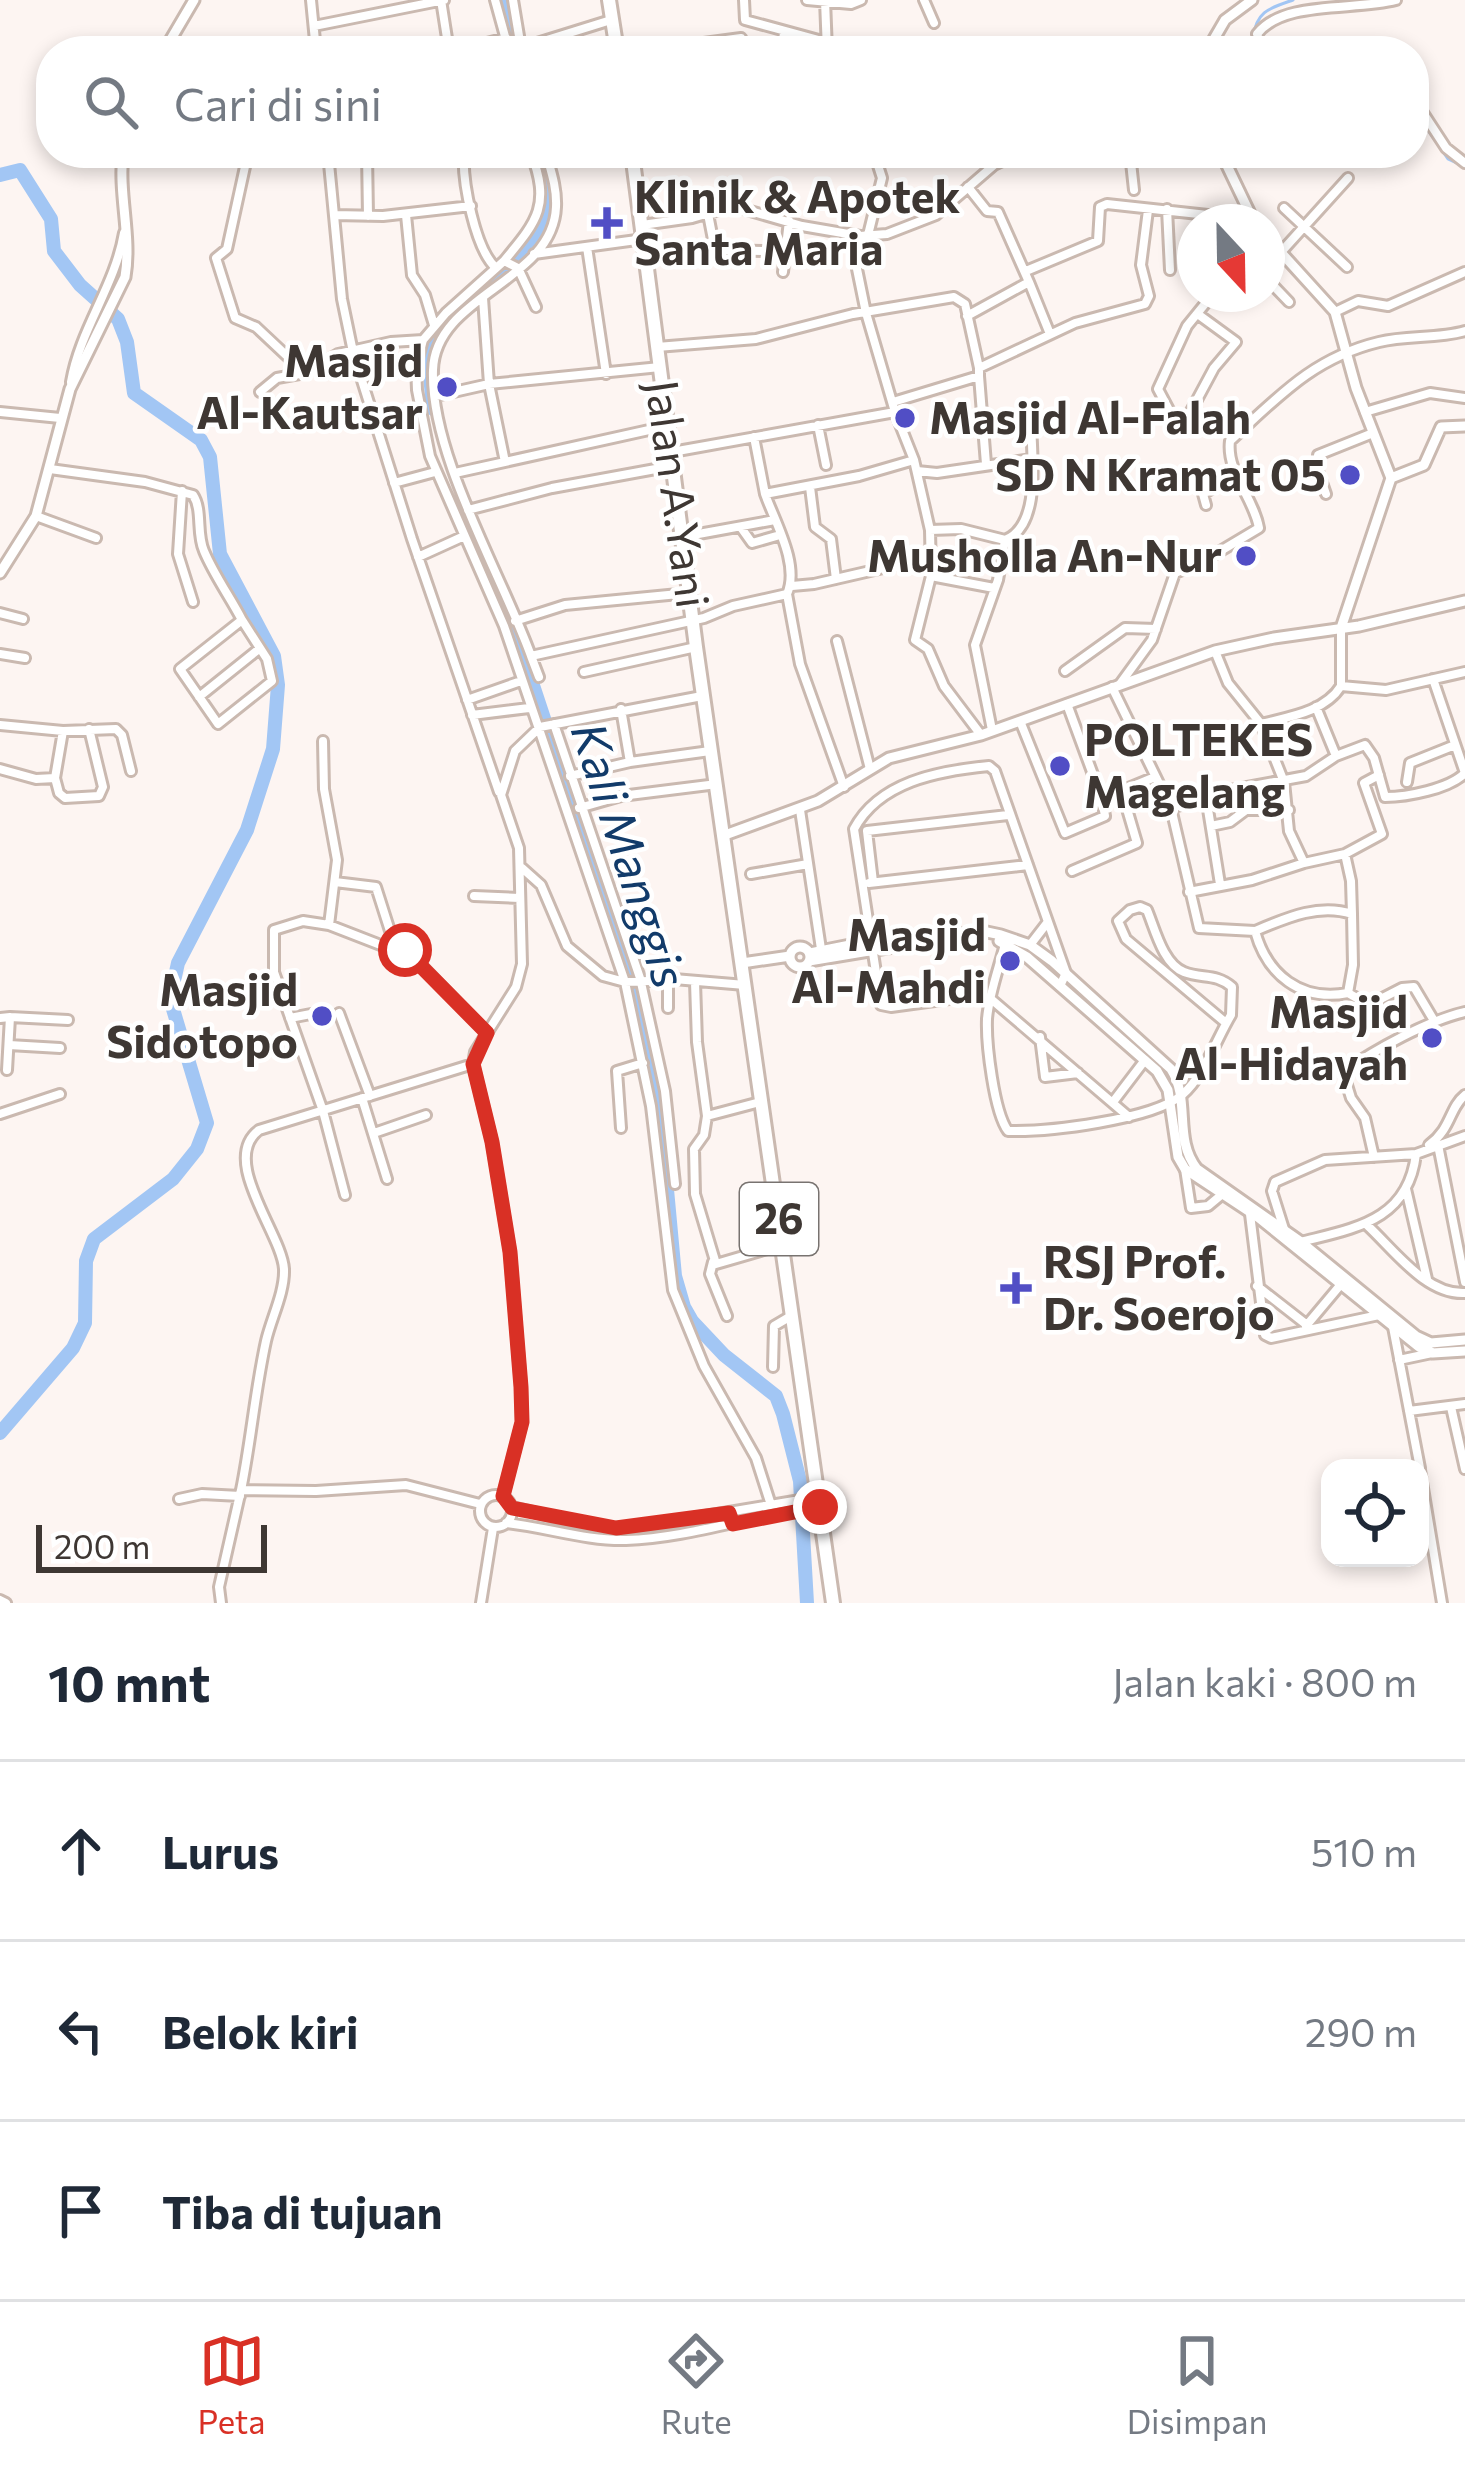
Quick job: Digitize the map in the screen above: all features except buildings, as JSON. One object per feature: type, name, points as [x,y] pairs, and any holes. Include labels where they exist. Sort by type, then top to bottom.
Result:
[{"type":"highway","points":[[609,0],[615,36]]},
{"type":"highway","name":"Jalan A.Yani","points":[[634,168],[725,835]]},
{"type":"highway","name":"26","points":[[725,835],[793,1316],[813,1503],[833,1603]]},
{"type":"street","points":[[172,36],[194,0]]},
{"type":"street","points":[[311,0],[315,36]]},
{"type":"street","points":[[314,26],[442,0],[450,36]]},
{"type":"street","points":[[495,0],[505,36]]},
{"type":"street","points":[[513,0],[519,36]]},
{"type":"street","points":[[744,0],[743,19],[796,36]]},
{"type":"street","points":[[807,0],[851,4],[861,0]]},
{"type":"street","points":[[925,0],[934,23]]},
{"type":"street","points":[[1216,36],[1225,20],[1252,0]]},
{"type":"street","points":[[1258,36],[1268,20],[1322,2],[1396,0]]},
{"type":"street","points":[[825,2],[827,36]]},
{"type":"street","points":[[562,36],[612,19]]},
{"type":"street","points":[[784,32],[784,36]]},
{"type":"street","points":[[1429,122],[1446,148],[1465,163]]},
{"type":"street","points":[[0,574],[36,516],[92,320],[128,262],[123,168]]},
{"type":"street","points":[[245,168],[227,249],[216,258],[235,318],[256,327],[305,373]]},
{"type":"street","points":[[329,168],[352,352],[519,848],[522,964],[516,987],[473,1064],[510,1252],[521,1387],[522,1422],[503,1496]]},
{"type":"street","points":[[367,168],[368,216]]},
{"type":"street","points":[[464,168],[465,192],[486,259],[518,268]]},
{"type":"street","points":[[536,168],[541,185],[540,212],[532,228],[423,340],[416,390],[435,472],[504,626],[530,708],[546,726],[570,776],[665,1091],[675,1184]]},
{"type":"street","points":[[539,676],[455,473],[432,371],[444,334],[548,235],[556,211],[550,168]]},
{"type":"street","points":[[879,168],[882,178],[857,268],[894,407],[916,466],[930,530],[931,576],[915,640],[928,649],[950,694],[987,733]]},
{"type":"street","points":[[533,254],[587,247],[743,207],[864,235],[905,230],[923,223],[989,168]]},
{"type":"street","points":[[1131,168],[1133,190]]},
{"type":"street","points":[[1228,168],[1245,204]]},
{"type":"street","points":[[1285,248],[1348,178]]},
{"type":"street","points":[[968,187],[987,211],[998,212],[1050,334]]},
{"type":"street","points":[[1026,271],[1098,241],[1103,205],[1177,212]]},
{"type":"street","points":[[334,215],[406,215],[471,206]]},
{"type":"street","points":[[1167,209],[1170,270]]},
{"type":"street","points":[[1285,209],[1347,268]]},
{"type":"street","points":[[469,510],[754,437],[894,407],[979,372],[1050,334],[1148,301],[1141,265],[1148,210]]},
{"type":"street","points":[[709,214],[715,250],[763,251]]},
{"type":"street","points":[[406,215],[410,267],[434,325]]},
{"type":"street","points":[[783,272],[789,221]]},
{"type":"street","points":[[587,247],[605,374]]},
{"type":"street","points":[[1261,724],[1332,699],[1341,686],[1341,628],[1391,478],[1365,412],[1336,312],[1285,254]]},
{"type":"street","points":[[518,268],[536,308]]},
{"type":"street","points":[[1336,312],[1358,301],[1388,307],[1465,272]]},
{"type":"street","points":[[967,316],[1029,282]]},
{"type":"street","points":[[70,389],[100,333],[115,286]]},
{"type":"street","points":[[483,296],[489,384],[505,462]]},
{"type":"street","points":[[657,347],[756,339],[954,297],[964,304],[979,372],[986,464]]},
{"type":"street","points":[[1285,298],[1289,302]]},
{"type":"street","points":[[1199,315],[1236,342],[1216,364],[1184,424],[1177,425],[1158,389],[1187,326],[1201,312]]},
{"type":"street","points":[[1116,685],[1152,640],[1179,569],[1196,565],[1259,528],[1235,474],[1229,441],[1306,371],[1382,341],[1465,331]]},
{"type":"street","points":[[260,392],[277,378],[305,373],[338,354],[423,340]]},
{"type":"street","points":[[436,396],[489,384],[660,367]]},
{"type":"street","points":[[1365,412],[1430,393],[1465,398]]},
{"type":"street","points":[[0,412],[61,418]]},
{"type":"street","points":[[987,733],[975,645],[1005,540],[1023,527],[1034,486],[1030,419]]},
{"type":"street","points":[[818,425],[826,465]]},
{"type":"street","points":[[1391,478],[1424,465],[1441,427],[1465,426]]},
{"type":"street","points":[[455,473],[667,427]]},
{"type":"street","points":[[1326,494],[1316,465],[1318,455],[1372,433]]},
{"type":"street","points":[[754,437],[765,494],[789,559],[800,664],[844,787]]},
{"type":"street","points":[[765,494],[916,466],[937,473],[1032,459]]},
{"type":"street","points":[[50,469],[145,482],[198,500],[204,551],[270,668],[269,685],[220,723],[214,722],[180,669],[242,620]]},
{"type":"street","points":[[394,483],[435,472]]},
{"type":"street","points":[[1206,505],[1202,495],[1235,474]]},
{"type":"street","points":[[810,487],[815,527],[831,542],[836,580]]},
{"type":"street","points":[[182,491],[178,554],[193,602]]},
{"type":"street","points":[[36,516],[96,538]]},
{"type":"street","points":[[682,537],[775,520]]},
{"type":"street","points":[[742,529],[752,543],[780,535]]},
{"type":"street","points":[[930,530],[961,529],[1005,540]]},
{"type":"street","points":[[418,557],[462,537]]},
{"type":"street","points":[[531,656],[693,620],[789,590],[931,557]]},
{"type":"street","points":[[931,576],[994,588]]},
{"type":"street","points":[[504,626],[565,605],[690,593]]},
{"type":"street","points":[[725,835],[800,810],[905,752],[987,733],[1215,652],[1465,601]]},
{"type":"street","points":[[0,614],[22,619]]},
{"type":"street","points":[[1065,671],[1125,628],[1156,628]]},
{"type":"street","points":[[837,641],[870,769]]},
{"type":"street","points":[[584,672],[696,647]]},
{"type":"street","points":[[199,697],[259,649]]},
{"type":"street","points":[[1215,652],[1228,683],[1261,724],[1284,782],[1289,831],[1304,863]]},
{"type":"street","points":[[0,654],[26,658]]},
{"type":"street","points":[[1341,686],[1386,690],[1465,675]]},
{"type":"street","points":[[1231,790],[1284,782],[1365,745],[1388,798],[1460,780],[1465,773],[1433,679]]},
{"type":"street","points":[[467,700],[521,682]]},
{"type":"street","points":[[1116,685],[1171,808],[1200,929],[1255,931],[1294,915],[1333,910],[1352,914]]},
{"type":"street","points":[[501,795],[514,751],[546,726],[703,696]]},
{"type":"street","points":[[1020,721],[1065,833],[1105,816],[1067,704]]},
{"type":"street","points":[[1316,706],[1336,756]]},
{"type":"street","points":[[472,715],[530,708]]},
{"type":"street","points":[[622,709],[630,762]]},
{"type":"street","points":[[0,725],[121,732],[131,771]]},
{"type":"street","points":[[546,726],[633,980],[673,1290],[704,1366],[756,1458],[771,1505]]},
{"type":"street","points":[[63,730],[58,793],[64,798],[102,795],[88,728]]},
{"type":"street","points":[[323,741],[324,789],[337,860],[329,925]]},
{"type":"street","points":[[1407,782],[1406,766],[1455,745]]},
{"type":"street","points":[[570,776],[712,750]]},
{"type":"street","points":[[868,883],[854,830],[873,802],[888,790],[988,766],[995,771],[1066,974],[1060,986]]},
{"type":"street","points":[[0,769],[36,779],[56,778]]},
{"type":"street","points":[[1189,892],[1345,854],[1382,834],[1364,783],[1379,775]]},
{"type":"street","points":[[1102,799],[1155,777]]},
{"type":"street","points":[[579,808],[621,796],[717,784]]},
{"type":"street","points":[[1072,871],[1137,843],[1122,792]]},
{"type":"street","points":[[1171,808],[1209,796],[1220,884]]},
{"type":"street","points":[[800,810],[814,954]]},
{"type":"street","points":[[1211,826],[1230,822],[1243,811],[1289,811]]},
{"type":"street","points":[[867,831],[1008,815]]},
{"type":"street","points":[[862,819],[867,831],[871,946],[883,1007],[978,995],[991,999],[1129,1117]]},
{"type":"street","points":[[1345,854],[1351,881],[1350,995]]},
{"type":"street","points":[[751,874],[808,864]]},
{"type":"street","points":[[868,883],[1028,865]]},
{"type":"street","points":[[521,868],[541,885],[567,946],[603,976],[745,985]]},
{"type":"street","points":[[334,881],[376,887],[390,931],[487,1033]]},
{"type":"street","points":[[474,896],[519,898]]},
{"type":"street","points":[[1005,944],[987,1013],[1005,1129],[1013,1132],[1129,1117],[1175,1098],[1196,1078],[1226,1023],[1234,1002],[1228,982],[1177,968],[1144,908],[1135,908],[1120,916],[1126,939],[1226,1023]]},
{"type":"street","points":[[345,1196],[323,1111],[274,972],[274,931],[303,921],[329,925],[414,958]]},
{"type":"street","points":[[1030,946],[1048,922]]},
{"type":"street","points":[[1255,931],[1266,963],[1286,982],[1335,996],[1350,995],[1363,1004],[1414,987],[1433,1019]]},
{"type":"street","points":[[742,964],[790,956],[798,967],[814,954],[987,932],[1030,946],[1171,1069],[1191,1164],[1224,1193]]},
{"type":"street","points":[[871,946],[977,937],[1005,944],[1060,986],[1165,1081],[1175,1098],[1178,1157],[1185,1169],[1191,1208],[1208,1206],[1224,1193]]},
{"type":"street","points":[[668,1008],[671,980]]},
{"type":"street","points":[[695,982],[707,1116],[703,1138],[694,1149],[695,1194],[713,1262],[710,1270],[727,1316]]},
{"type":"street","points":[[1374,1157],[1365,1118],[1351,1098],[1343,1072],[1433,1019],[1465,1012]]},
{"type":"street","points":[[290,1018],[316,1013]]},
{"type":"street","points":[[339,1013],[387,1179]]},
{"type":"street","points":[[7,1070],[5,1018],[68,1020]]},
{"type":"street","points":[[1040,1037],[1045,1077],[1079,1073]]},
{"type":"street","points":[[9,1045],[60,1048]]},
{"type":"street","points":[[1113,1102],[1145,1060]]},
{"type":"street","points":[[621,1128],[616,1074],[622,1067],[643,1063]]},
{"type":"street","points":[[220,1603],[219,1587],[266,1342],[285,1274],[281,1253],[257,1203],[248,1142],[260,1130],[473,1064]]},
{"type":"street","points":[[0,1114],[60,1094]]},
{"type":"street","points":[[1301,1242],[1367,1225],[1389,1211],[1406,1187],[1419,1151],[1449,1125],[1456,1102],[1465,1095]]},
{"type":"street","points":[[707,1116],[762,1101]]},
{"type":"street","points":[[374,1133],[426,1115]]},
{"type":"street","points":[[1285,1231],[1272,1191],[1275,1182],[1325,1160],[1419,1151],[1465,1136]]},
{"type":"street","points":[[1438,1145],[1461,1243],[1465,1282]]},
{"type":"street","points":[[1185,1169],[1301,1242],[1393,1327],[1433,1353]]},
{"type":"street","points":[[1406,1187],[1428,1281]]},
{"type":"street","points":[[1248,1208],[1382,1313],[1431,1343],[1465,1340]]},
{"type":"street","points":[[1248,1208],[1264,1335],[1271,1338],[1382,1313]]},
{"type":"street","points":[[1367,1225],[1428,1281],[1448,1294],[1465,1293]]},
{"type":"street","points":[[713,1262],[782,1245]]},
{"type":"street","points":[[1304,1328],[1342,1283]]},
{"type":"street","points":[[1256,1286],[1304,1328]]},
{"type":"street","points":[[773,1367],[774,1326],[793,1316]]},
{"type":"street","points":[[1393,1327],[1418,1459]]},
{"type":"street","points":[[1399,1360],[1465,1351]]},
{"type":"street","points":[[1409,1411],[1465,1404]]},
{"type":"street","points":[[1451,1407],[1463,1442],[1465,1469]]},
{"type":"street","points":[[178,1499],[406,1485],[480,1504]]},
{"type":"street","points":[[480,1504],[492,1495],[503,1496],[512,1508],[616,1528],[771,1505],[790,1507]]},
{"type":"street","points":[[493,1527],[506,1523],[616,1540],[733,1524],[813,1503]]},
{"type":"street","points":[[480,1504],[481,1519],[493,1527]]},
{"type":"street","points":[[506,1523],[512,1508]]},
{"type":"street","points":[[729,1513],[733,1524]]},
{"type":"street","points":[[1429,1524],[1442,1603]]},
{"type":"street","points":[[481,1603],[493,1527]]},
{"type":"waterway","name":"Kali Manggis","points":[[508,0],[515,36]]},
{"type":"waterway","points":[[1254,36],[1261,16],[1293,0]]},
{"type":"waterway","points":[[1429,132],[1448,159],[1465,167]]},
{"type":"waterway","name":"Kali Manggis","points":[[433,409],[429,363],[434,332],[531,244],[552,209],[545,168]]},
{"type":"waterway","points":[[0,175],[20,170],[51,219],[54,251],[80,285],[118,319],[127,342],[134,393],[201,440],[210,457],[220,554],[274,656],[278,685],[273,749],[247,830],[178,963],[170,999],[207,1123],[197,1149],[173,1179],[94,1239],[86,1261],[85,1323],[73,1348],[0,1433]]},
{"type":"waterway","name":"Kali Manggis","points":[[486,560],[515,631],[636,996],[659,1103],[675,1276],[684,1307],[724,1355],[776,1396],[783,1414],[800,1481],[807,1603]]},
{"type":"place","name":"Klinik & Apotek Santa Maria","points":[[607,223]]},
{"type":"place","name":"Masjid Al-Kautsar","points":[[447,387]]},
{"type":"place","name":"Masjid Al-Falah","points":[[905,418]]},
{"type":"place","name":"SD N Kramat 05","points":[[1350,475]]},
{"type":"place","name":"Musholla An-Nur","points":[[1246,556]]},
{"type":"place","name":"POLTEKES Magelang","points":[[1060,766]]},
{"type":"place","name":"Masjid Al-Mahdi","points":[[1010,961]]},
{"type":"place","name":"Masjid Sidotopo","points":[[322,1016]]},
{"type":"place","name":"Masjid Al-Hidayah","points":[[1432,1038]]},
{"type":"place","name":"RSJ Prof. Dr. Soerojo","points":[[1016,1288]]},
{"type":"route","points":[[405,950],[487,1033],[473,1064],[510,1252],[521,1387],[522,1422],[503,1496],[512,1508],[602,1528],[633,1528],[729,1513],[733,1524],[820,1507]]}]
